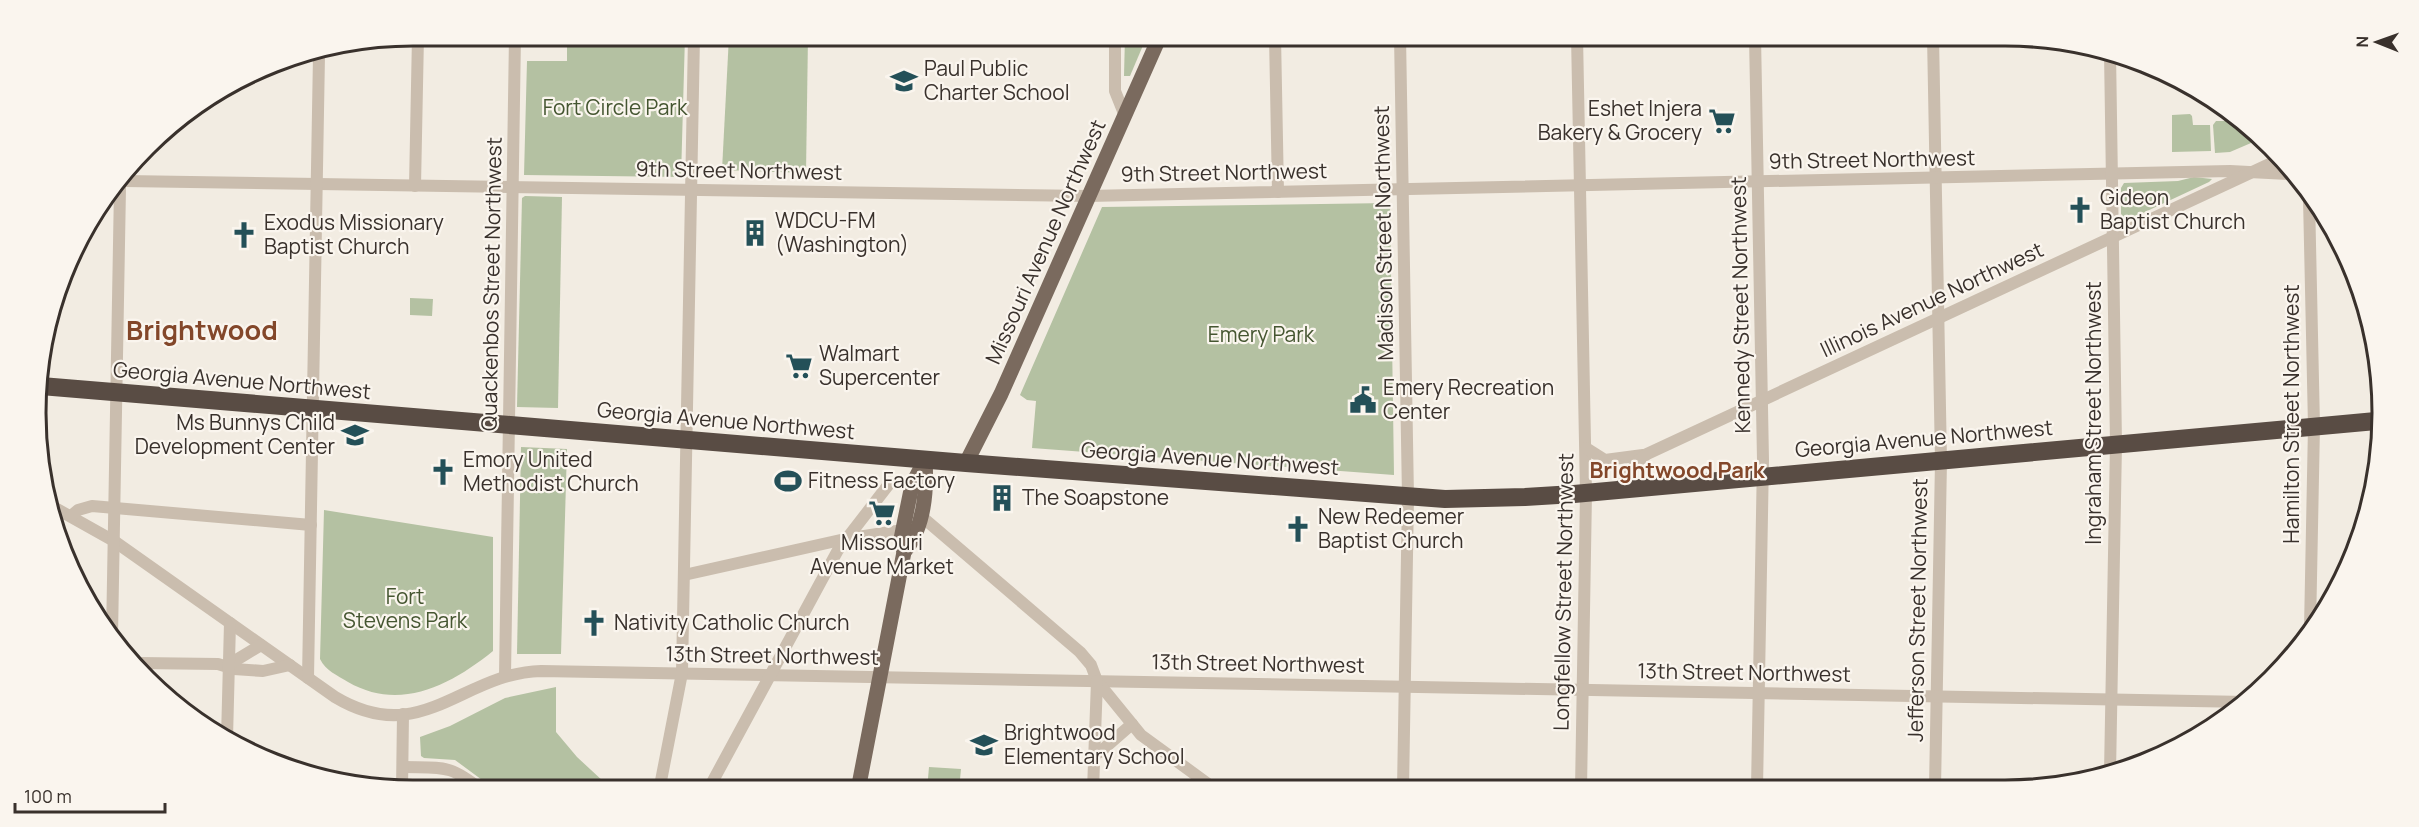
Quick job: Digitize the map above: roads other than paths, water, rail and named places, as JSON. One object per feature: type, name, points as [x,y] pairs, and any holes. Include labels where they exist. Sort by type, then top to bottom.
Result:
[{"type":"highway","name":"Georgia Avenue Northwest","points":[[47,387],[925,460],[1408,497],[1498,498],[1586,493],[2372,421]]},
{"type":"main road","name":"Missouri Avenue Northwest","points":[[966,463],[1001,394],[1156,46]]},
{"type":"main road","points":[[904,552],[913,541],[921,516],[927,487],[925,460]]},
{"type":"main road","points":[[860,780],[904,552],[901,539],[912,485],[925,460]]},
{"type":"street","points":[[415,186],[418,46]]},
{"type":"street","name":"Quackenbos Street Northwest","points":[[505,676],[515,46]]},
{"type":"street","points":[[661,780],[682,674],[694,46]]},
{"type":"street","points":[[1115,46],[1115,91],[1125,116]]},
{"type":"street","points":[[1275,46],[1278,192]]},
{"type":"street","name":"Madison Street Northwest","points":[[1400,46],[1408,497],[1403,780]]},
{"type":"street","name":"Longfellow Street Northwest","points":[[1577,46],[1586,448],[1581,780]]},
{"type":"street","name":"Kennedy Street Northwest","points":[[1755,46],[1763,477],[1757,780]]},
{"type":"street","name":"Jefferson Street Northwest","points":[[1933,46],[1941,461],[1935,780]]},
{"type":"street","points":[[308,678],[319,59]]},
{"type":"street","name":"Ingraham Street Northwest","points":[[2110,62],[2116,444],[2110,765]]},
{"type":"street","name":"Illinois Avenue Northwest","points":[[1618,490],[1633,467],[1647,454],[2273,163]]},
{"type":"street","name":"9th Street Northwest","points":[[130,181],[1088,196],[2112,174],[2283,174]]},
{"type":"street","points":[[112,623],[120,193]]},
{"type":"street","name":"Hamilton Street Northwest","points":[[2309,207],[2314,426],[2310,618]]},
{"type":"street","points":[[1586,448],[1600,459],[1611,461],[1647,454]]},
{"type":"street","points":[[713,780],[845,539],[889,484]]},
{"type":"street","points":[[71,516],[87,506],[114,507],[311,525]]},
{"type":"street","name":"13th Street Northwest","points":[[60,510],[114,541],[342,701],[359,709],[380,714],[403,714],[438,707],[505,676],[537,671],[2233,702]]},
{"type":"street","points":[[921,516],[1080,652],[1091,665],[1097,681],[1132,724],[1150,742],[1203,780]]},
{"type":"street","points":[[684,575],[845,539],[903,530]]},
{"type":"street","points":[[227,729],[230,623]]},
{"type":"street","points":[[228,665],[261,645]]},
{"type":"street","points":[[145,663],[228,665],[234,669],[263,671],[290,665]]},
{"type":"street","points":[[1093,780],[1097,681]]},
{"type":"street","points":[[402,780],[403,714]]},
{"type":"street","points":[[1093,755],[1100,752],[1132,724]]},
{"type":"street","points":[[403,767],[451,769],[469,780]]},
{"type":"place","name":"Paul Public Charter School","points":[[904,81]]},
{"type":"place","name":"Eshet Injera Bakery & Grocery","points":[[1722,121]]},
{"type":"place","name":"Gideon Baptist Church","points":[[2080,210]]},
{"type":"place","name":"WDCU-FM (Washington)","points":[[755,233]]},
{"type":"place","name":"Exodus Missionary Baptist Church","points":[[244,235]]},
{"type":"place","name":"Walmart Supercenter","points":[[799,366]]},
{"type":"place","name":"Emery Recreation Center","points":[[1363,400]]},
{"type":"place","name":"Ms Bunnys Child Development Center","points":[[355,435]]},
{"type":"place","name":"Emory United Methodist Church","points":[[443,472]]},
{"type":"place","name":"Fitness Factory","points":[[788,481]]},
{"type":"place","name":"The Soapstone","points":[[1002,498]]},
{"type":"place","name":"Missouri Avenue Market","points":[[882,513]]},
{"type":"place","name":"New Redeemer Baptist Church","points":[[1298,529]]},
{"type":"place","name":"Nativity Catholic Church","points":[[594,623]]},
{"type":"place","name":"Brightwood Elementary School","points":[[984,745]]},
{"type":"district","name":"Brightwood","points":[[202,331]]},
{"type":"district","name":"Brightwood Park","points":[[1677,470]]},
{"type":"park label","name":"Fort Circle Park","points":[[615,108]]},
{"type":"park label","name":"Emery Park","points":[[1261,335]]},
{"type":"park label","name":"Fort Stevens Park","points":[[405,609]]}]
